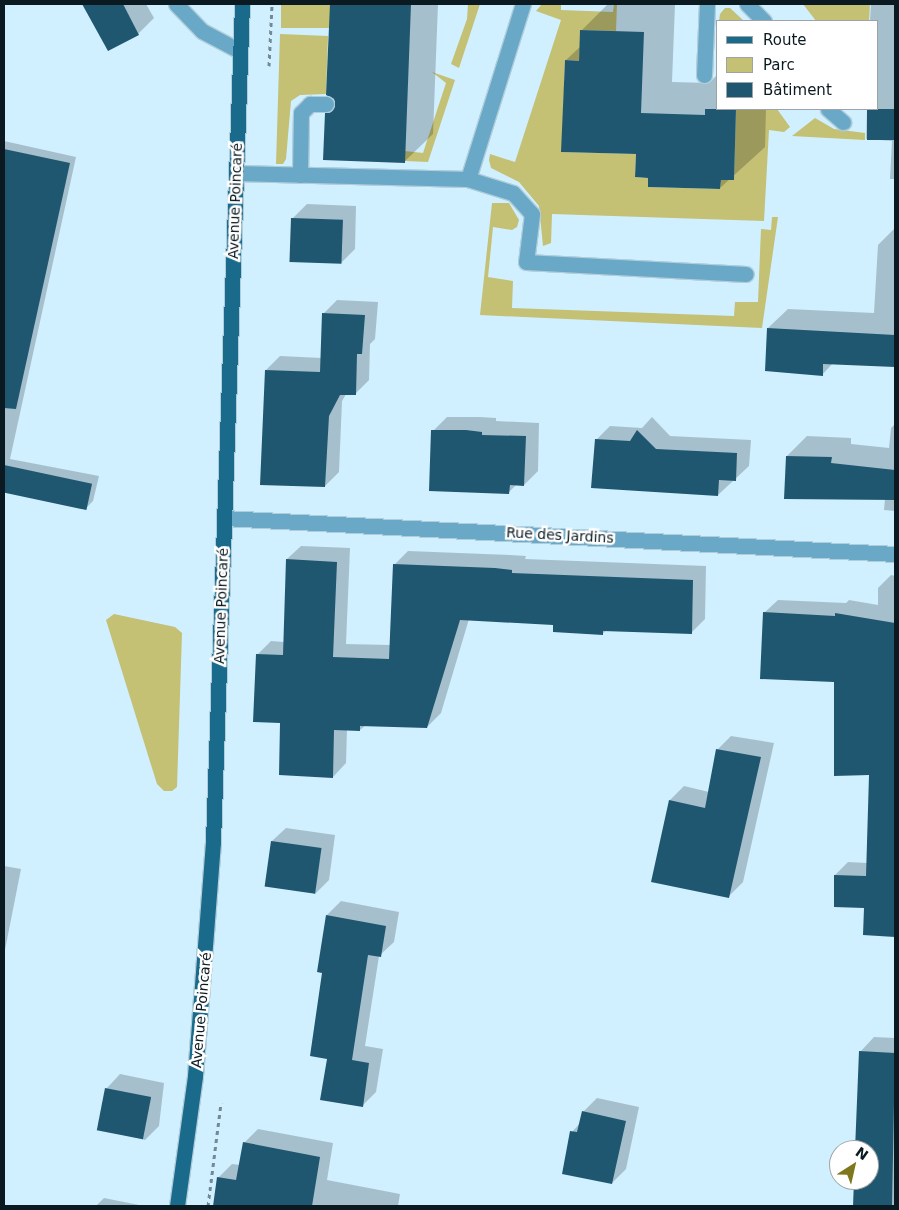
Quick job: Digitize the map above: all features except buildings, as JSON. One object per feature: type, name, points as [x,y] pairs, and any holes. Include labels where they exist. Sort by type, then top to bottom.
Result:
[{"type":"main road","name":"Avenue Poincaré","points":[[177,1206],[195,1076],[205,965],[224,518],[242,4]]},
{"type":"street","points":[[176,4],[202,31],[240,51]]},
{"type":"street","points":[[468,179],[523,4]]},
{"type":"street","points":[[704,75],[707,4]]},
{"type":"street","points":[[747,4],[763,20]]},
{"type":"street","points":[[300,175],[301,113],[310,104],[326,104]]},
{"type":"street","points":[[829,110],[843,122]]},
{"type":"street","points":[[236,174],[468,179],[513,193],[532,214],[526,262],[746,274]]},
{"type":"street","name":"Rue des Jardins","points":[[224,518],[895,554]]},
{"type":"green space","points":[[281,4],[330,4],[330,28],[281,28]]},
{"type":"green space","points":[[468,4],[480,4],[459,68],[451,64],[467,19]]},
{"type":"green space","points":[[542,4],[561,4],[561,10],[613,12],[614,4],[617,4],[616,31],[581,30],[579,61],[565,60],[562,152],[636,154],[635,177],[648,178],[648,187],[720,189],[721,180],[734,180],[736,110],[778,110],[790,127],[784,132],[769,130],[764,221],[552,214],[551,243],[543,246],[539,206],[519,182],[491,168],[489,160],[490,154],[515,162],[561,20],[536,11]]},
{"type":"green space","points":[[803,4],[870,4],[869,20],[815,20]]},
{"type":"green space","points":[[725,8],[730,8],[743,20],[719,20],[720,14]]},
{"type":"green space","points":[[280,34],[328,36],[326,94],[300,95],[291,101],[286,159],[283,164],[276,164]]},
{"type":"green space","points":[[432,72],[455,80],[428,162],[405,161],[405,151],[423,153],[446,83]]},
{"type":"green space","points":[[815,118],[834,129],[865,133],[865,140],[792,136]]},
{"type":"green space","points":[[492,203],[509,203],[519,220],[517,227],[512,230],[493,227],[488,277],[513,281],[512,308],[734,316],[735,302],[758,302],[761,229],[771,230],[772,217],[778,217],[762,328],[480,315]]},
{"type":"green space","points":[[114,614],[175,627],[182,633],[177,787],[172,791],[164,791],[157,784],[106,620]]}]
